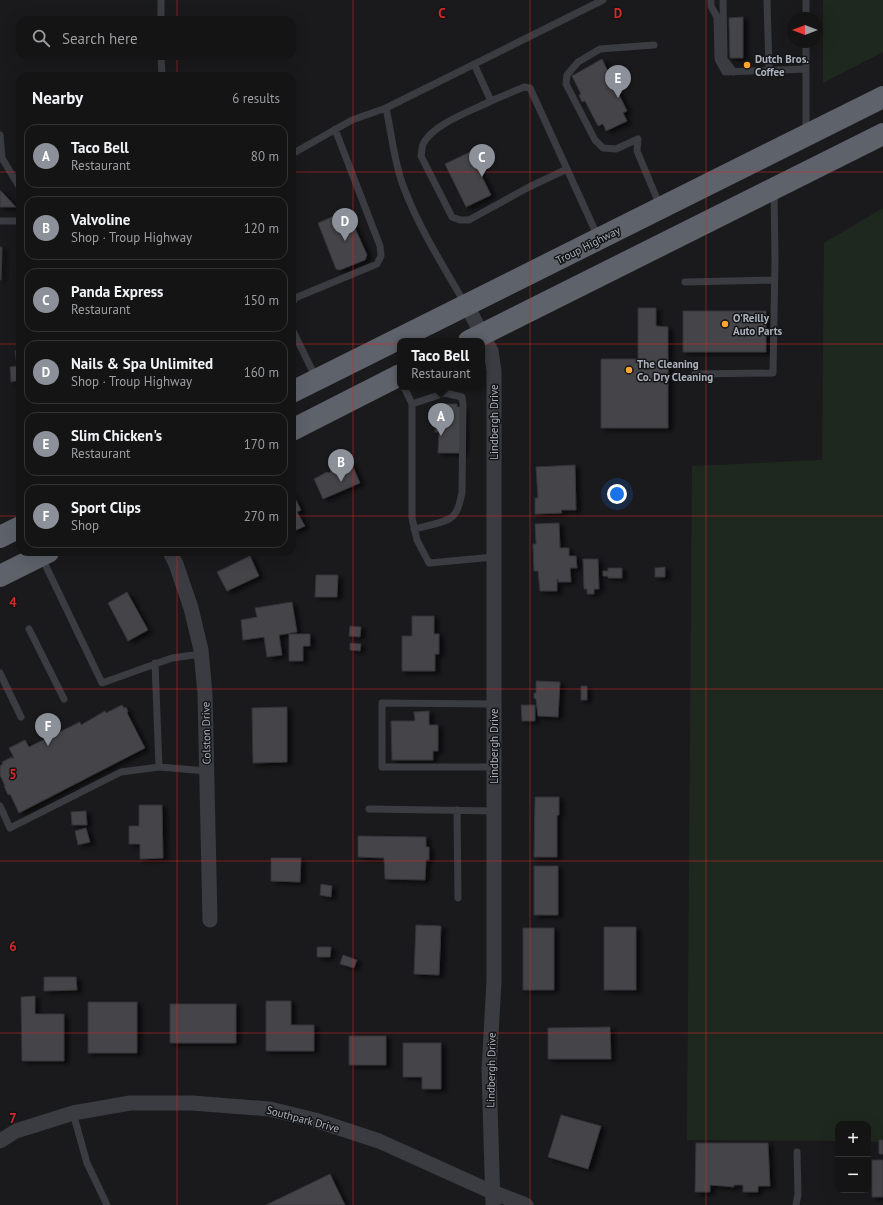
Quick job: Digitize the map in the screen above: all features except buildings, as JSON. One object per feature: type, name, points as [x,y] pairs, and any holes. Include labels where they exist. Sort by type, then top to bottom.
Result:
[{"type":"highway","name":"Troup Highway","points":[[402,338],[883,97]]},
{"type":"highway","points":[[475,338],[883,134]]},
{"type":"highway","name":"Troup Highway","points":[[296,390],[397,340]]},
{"type":"highway","points":[[296,428],[397,381]]},
{"type":"highway","points":[[0,537],[16,529]]},
{"type":"highway","points":[[0,576],[41,556]]},
{"type":"street","name":"Lindbergh Drive","points":[[466,306],[475,338]]},
{"type":"street","name":"Lindbergh Drive","points":[[485,346],[491,351],[494,371],[494,981],[489,1070],[493,1199]]},
{"type":"street","name":"Colston Drive","points":[[172,556],[191,608],[201,654],[205,694],[210,920]]},
{"type":"street","name":"Southpark Drive","points":[[2,1137],[16,1131],[73,1113],[130,1104],[192,1104],[270,1108],[315,1120],[379,1142],[493,1199],[526,1205]]},
{"type":"lane","points":[[161,0],[161,16]]},
{"type":"lane","points":[[296,152],[335,128],[352,120],[386,108],[603,0]]},
{"type":"lane","points":[[711,0],[711,6],[717,18],[718,59],[725,72],[806,69]]},
{"type":"lane","points":[[723,0],[724,59],[734,72]]},
{"type":"lane","points":[[767,0],[769,70]]},
{"type":"lane","points":[[806,0],[806,12]]},
{"type":"lane","points":[[654,44],[600,49],[578,62],[568,75],[566,84],[595,140],[604,148],[616,149],[638,139],[637,151],[660,208]]},
{"type":"lane","points":[[806,48],[806,135]]},
{"type":"lane","points":[[162,60],[162,72]]},
{"type":"lane","points":[[474,64],[491,101]]},
{"type":"lane","points":[[568,169],[529,187],[469,220],[460,220],[452,217],[422,156],[422,146],[428,137],[443,125],[524,86],[530,88],[568,169],[599,239]]},
{"type":"lane","points":[[386,108],[397,165],[404,188],[436,252],[466,306]]},
{"type":"lane","points":[[296,298],[377,264],[381,256],[380,246],[335,128]]},
{"type":"lane","points":[[0,135],[2,158],[16,181]]},
{"type":"lane","points":[[695,374],[773,373],[774,188]]},
{"type":"lane","points":[[0,220],[16,221]]},
{"type":"lane","points":[[685,282],[774,280]]},
{"type":"lane","points":[[296,337],[317,380]]},
{"type":"lane","points":[[406,390],[412,404],[412,518],[417,540],[429,563],[494,557]]},
{"type":"lane","points":[[412,404],[445,393],[462,397],[463,405],[462,493],[459,505],[454,516],[446,521],[414,529]]},
{"type":"lane","points":[[46,556],[102,683],[172,658],[201,654]]},
{"type":"lane","points":[[29,629],[64,699]]},
{"type":"lane","points":[[155,664],[159,767]]},
{"type":"lane","points":[[0,673],[21,717]]},
{"type":"lane","points":[[494,704],[382,703],[382,767],[494,767]]},
{"type":"lane","points":[[0,806],[10,828],[121,772],[159,767],[207,771]]},
{"type":"lane","points":[[369,809],[494,811]]},
{"type":"lane","points":[[457,810],[458,898]]},
{"type":"lane","points":[[73,1113],[88,1163],[107,1205]]},
{"type":"lane","points":[[796,1205],[798,1194],[797,1152]]},
{"type":"shaded area","points":[[823,0],[883,0],[883,52],[823,83]]},
{"type":"shaded area","points":[[883,208],[883,1142],[871,1142],[871,1121],[835,1121],[835,1141],[687,1140],[692,466],[822,460],[824,243]]},
{"type":"place","name":"Dutch Bros. Coffee","points":[[747,65]]},
{"type":"place","name":"Slim Chicken's","points":[[618,98]]},
{"type":"place","name":"Panda Express","points":[[482,177]]},
{"type":"place","name":"Nails & Spa Unlimited","points":[[345,241]]},
{"type":"place","name":"O'Reilly Auto Parts","points":[[725,324]]},
{"type":"place","name":"The Cleaning Co. Dry Cleaning","points":[[629,370]]},
{"type":"place","name":"Taco Bell","points":[[441,436]]},
{"type":"place","name":"Valvoline","points":[[341,482]]},
{"type":"place","name":"Sport Clips","points":[[48,746]]}]
